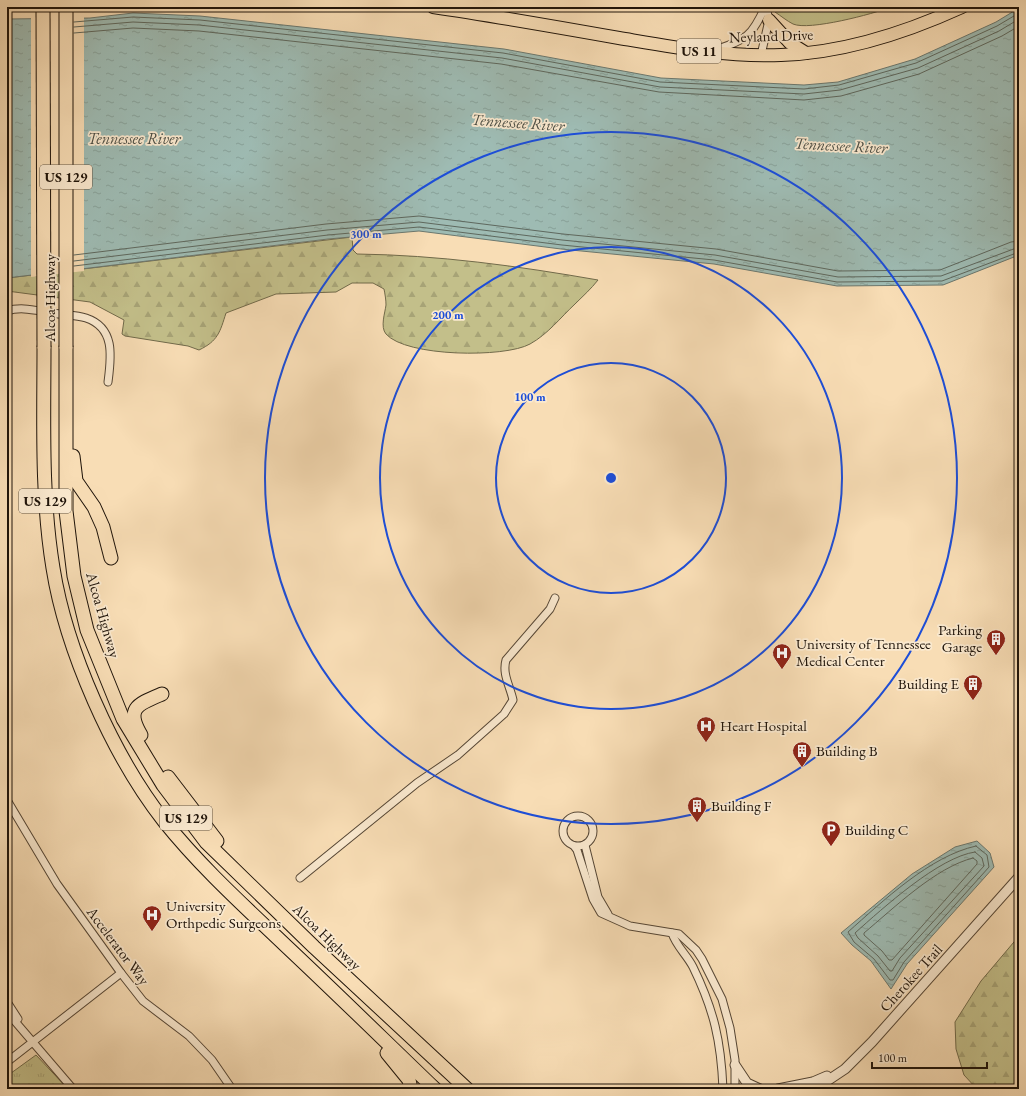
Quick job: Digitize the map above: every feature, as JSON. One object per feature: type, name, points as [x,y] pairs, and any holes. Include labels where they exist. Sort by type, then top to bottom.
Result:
[{"type":"highway","name":"Alcoa Highway","points":[[43,7],[46,523],[53,569],[63,614],[74,652],[111,735],[136,781],[163,820],[187,848],[232,894],[435,1089]]},
{"type":"highway","name":"Alcoa Highway","points":[[66,7],[66,511],[74,576],[87,630],[123,719],[163,785],[206,842],[388,1017],[467,1089]]},
{"type":"highway","points":[[66,375],[72,387],[73,456],[76,481],[94,507],[103,527],[111,558]]},
{"type":"highway","points":[[162,694],[147,700],[135,710],[133,715],[139,731],[163,772],[252,887]]},
{"type":"highway","points":[[292,951],[375,1038],[409,1080],[411,1089]]},
{"type":"main road","name":"Neyland Drive","points":[[433,7],[708,52],[761,55],[806,53],[874,41],[921,26],[962,7]]},
{"type":"main road","points":[[769,20],[790,43],[806,53]]},
{"type":"street","points":[[708,52],[742,40],[750,34],[766,7]]},
{"type":"street","points":[[761,55],[769,20],[766,7]]},
{"type":"street","points":[[7,311],[15,308],[26,309],[87,319],[98,326],[105,334],[111,345],[108,382]]},
{"type":"street","points":[[300,878],[417,783],[458,755],[504,714],[513,700],[504,668],[506,660],[550,609],[555,598]]},
{"type":"street","name":"Accelerator Way","points":[[7,800],[57,884],[120,973],[143,1000],[189,1036],[208,1055],[232,1089]]},
{"type":"street","points":[[574,846],[585,845],[592,838],[593,828],[588,819],[578,816],[569,819],[563,828],[564,838],[566,842],[574,846],[577,850],[596,906],[601,913],[630,926],[679,934],[696,950],[722,998],[730,1028],[735,1065],[735,1089]]},
{"type":"street","points":[[585,845],[598,898],[610,917]]},
{"type":"street","name":"Cherokee Trail","points":[[815,1089],[845,1069],[884,1029],[1019,877]]},
{"type":"street","points":[[672,933],[674,941],[690,962],[706,995],[716,1029],[722,1062],[723,1089]]},
{"type":"street","points":[[7,1062],[120,973]]},
{"type":"street","points":[[7,1002],[33,1042],[73,1089]]},
{"type":"street","points":[[7,1012],[28,1035]]},
{"type":"street","points":[[735,1065],[745,1081],[760,1089]]},
{"type":"street","points":[[778,1089],[813,1082],[845,1069]]},
{"type":"green space","points":[[774,7],[891,7],[841,21],[801,26],[786,20],[775,12]]},
{"type":"green space","points":[[352,237],[353,250],[357,254],[478,262],[598,280],[548,331],[530,344],[517,349],[500,352],[479,353],[434,351],[397,342],[386,334],[383,328],[386,305],[384,289],[373,283],[352,283],[336,292],[276,294],[226,313],[222,326],[217,335],[210,343],[199,350],[188,346],[125,336],[122,334],[124,320],[90,302],[7,291],[7,278]]},
{"type":"green space","points":[[1019,936],[1019,1089],[977,1089],[964,1075],[956,1049],[955,1022],[981,981]]},
{"type":"green space","points":[[36,1055],[68,1089],[7,1089],[7,1076]]},
{"type":"water","name":"Tennessee River","points":[[1019,8],[1019,255],[943,285],[837,286],[714,264],[561,249],[419,231],[328,239],[7,278],[7,19],[90,18],[133,13],[200,16],[504,49],[661,78],[804,85],[838,82],[915,59],[996,22]]},
{"type":"water","points":[[977,841],[990,853],[994,867],[907,964],[891,989],[871,961],[852,945],[841,933],[912,874],[955,847]]},
{"type":"pier","points":[[31,16],[84,16],[84,271],[31,277]]},
{"type":"place","name":"Parking Garage","points":[[996,656]]},
{"type":"place","name":"University of Tennessee Medical Center","points":[[782,670]]},
{"type":"place","name":"Building E","points":[[973,701]]},
{"type":"place","name":"Heart Hospital","points":[[706,743]]},
{"type":"place","name":"Building B","points":[[802,768]]},
{"type":"place","name":"Building F","points":[[697,823]]},
{"type":"place","name":"Building C","points":[[831,847]]},
{"type":"place","name":"University Orthpedic Surgeons","points":[[152,932]]}]
